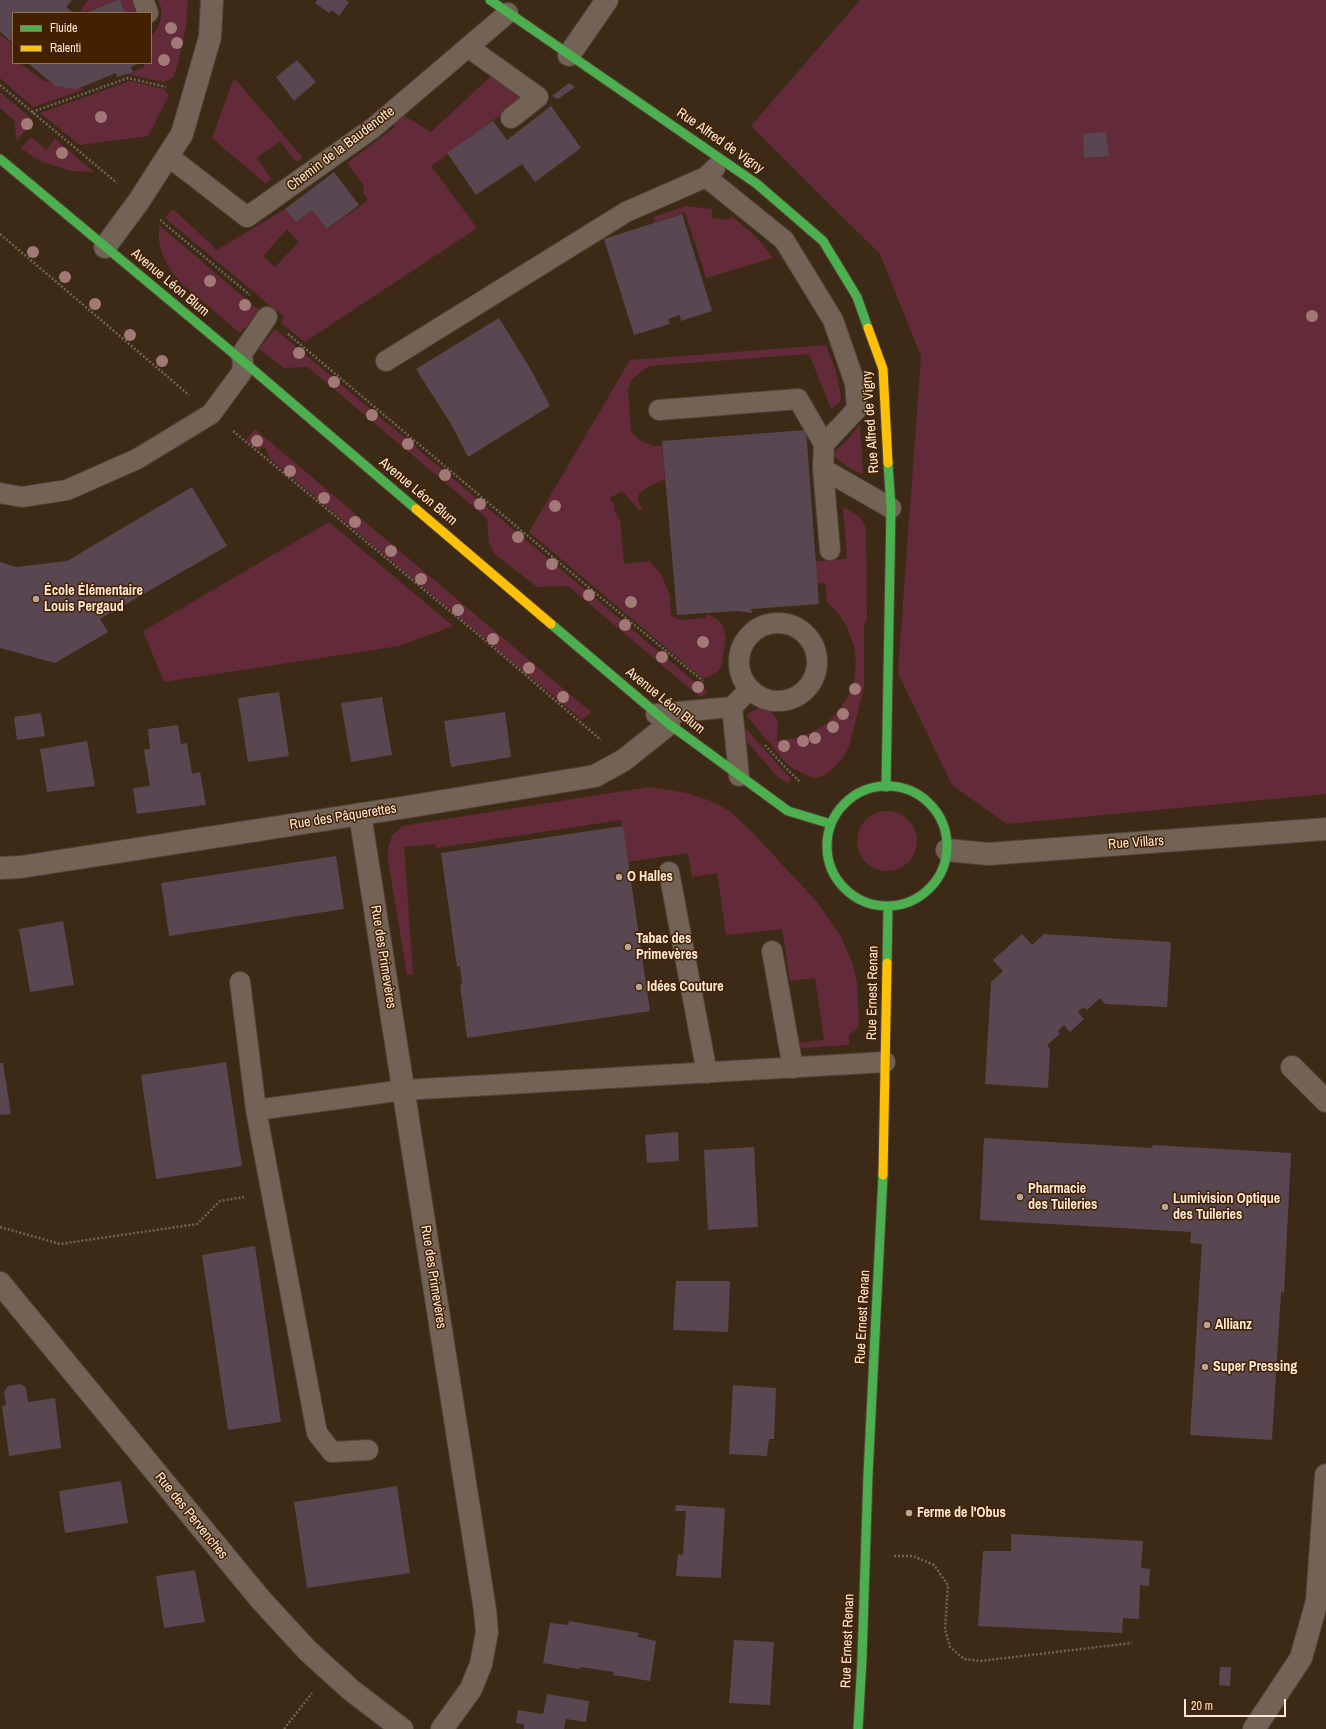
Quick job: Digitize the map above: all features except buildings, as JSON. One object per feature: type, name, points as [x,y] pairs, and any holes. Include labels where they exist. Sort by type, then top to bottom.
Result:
[{"type":"street","points":[[105,247],[139,201],[182,134],[210,37],[212,0]]},
{"type":"street","name":"Rue Alfred de Vigny","points":[[490,0],[757,184],[823,242],[857,298],[883,369],[891,508],[886,786]]},
{"type":"street","points":[[569,55],[607,0]]},
{"type":"street","name":"Avenue Léon Blum","points":[[0,159],[243,362],[662,719],[788,811],[830,824]]},
{"type":"street","name":"Rue des Pâquerettes","points":[[0,868],[20,867],[596,776],[624,760],[662,719]]},
{"type":"street","points":[[886,786],[905,789],[923,798],[936,813],[944,831],[947,850],[943,868],[934,883],[921,895],[906,903],[888,906],[869,904],[851,895],[837,881],[829,863],[826,844],[830,824],[839,809],[852,797],[868,789],[886,786]]},
{"type":"street","name":"Rue des Primevères","points":[[360,814],[484,1602],[487,1632],[481,1664],[471,1689],[442,1729]]},
{"type":"street","name":"Rue Villars","points":[[947,850],[988,854],[1326,829]]},
{"type":"street","name":"Rue Ernest Renan","points":[[858,1729],[865,1555],[883,1201],[888,906]]},
{"type":"street","points":[[1292,1067],[1326,1101]]},
{"type":"street","name":"Rue des Pervenches","points":[[0,1284],[261,1600],[308,1651],[329,1671],[402,1729]]},
{"type":"street","points":[[1254,1729],[1301,1658],[1317,1601],[1326,1475]]},
{"type":"lane","points":[[143,0],[148,12]]},
{"type":"lane","name":"Chemin de la Baudenotte","points":[[168,156],[247,217],[373,128],[508,13]]},
{"type":"lane","points":[[468,47],[538,97],[511,118]]},
{"type":"lane","points":[[386,361],[626,212],[706,178],[724,160]]},
{"type":"lane","points":[[706,178],[784,240],[833,320],[855,383],[857,409],[824,444]]},
{"type":"lane","points":[[0,493],[22,497],[67,490],[137,459],[211,414],[242,372],[243,362],[241,355],[267,317]]},
{"type":"lane","points":[[659,410],[798,399],[824,444],[823,469],[830,550]]},
{"type":"lane","points":[[823,469],[891,508]]},
{"type":"lane","points":[[662,719],[732,707],[750,689]]},
{"type":"lane","points":[[732,707],[739,776]]},
{"type":"lane","points":[[669,872],[708,1073]]},
{"type":"lane","points":[[772,951],[793,1068]]},
{"type":"lane","points":[[240,982],[256,1110],[316,1434],[332,1452],[368,1450]]},
{"type":"lane","points":[[256,1110],[404,1090],[885,1062]]},
{"type":"path","points":[[32,112],[128,78],[194,93]]},
{"type":"path","points":[[0,85],[272,313],[267,317],[732,707]]},
{"type":"path","points":[[0,234],[211,414],[492,647],[624,760]]},
{"type":"path","points":[[762,741],[782,764],[801,782],[788,811]]},
{"type":"path","points":[[0,1226],[60,1244],[197,1224],[220,1201],[272,1191]]},
{"type":"path","points":[[865,1555],[913,1556],[934,1565],[948,1585],[945,1629],[950,1647],[964,1659],[980,1661],[1132,1643]]},
{"type":"path","points":[[284,1729],[329,1671]]},
{"type":"shaded area","points":[[88,0],[118,0],[85,12],[82,12],[81,10]]},
{"type":"shaded area","points":[[120,0],[131,0],[136,12],[125,12]]},
{"type":"shaded area","points":[[158,0],[188,0],[186,27],[179,60],[173,78],[164,82],[126,74],[145,67],[144,64],[152,64],[152,36],[158,28],[161,17],[161,7]]},
{"type":"shaded area","points":[[860,0],[1326,0],[1326,794],[1007,824],[952,785],[898,673],[921,356],[880,254],[751,126]]},
{"type":"shaded area","points":[[0,35],[12,43],[12,64],[21,64],[44,81],[85,89],[33,107],[0,78]]},
{"type":"shaded area","points":[[491,76],[522,97],[485,127],[431,166],[477,228],[305,342],[281,323],[284,317],[165,218],[173,209],[217,250],[285,209],[296,222],[312,210],[328,229],[368,200],[363,193],[364,186],[347,163],[395,127],[392,121],[401,114],[431,132]],"holes":[[[287,229],[299,242],[275,267],[263,256]]]},
{"type":"shaded area","points":[[234,78],[303,158],[296,162],[280,141],[257,158],[271,179],[266,184],[212,138]]},
{"type":"shaded area","points":[[130,81],[163,89],[169,95],[148,136],[80,145],[40,113]]},
{"type":"shaded area","points":[[0,92],[33,120],[17,141],[14,120],[0,108]]},
{"type":"shaded area","points":[[31,137],[46,150],[55,139],[94,172],[71,171],[35,158],[21,148]]},
{"type":"shaded area","points":[[686,206],[712,209],[712,218],[726,220],[733,217],[758,239],[773,258],[706,278],[685,212],[655,222],[653,217]]},
{"type":"shaded area","points":[[159,225],[260,311],[240,333],[182,284],[171,271],[163,256],[159,241]]},
{"type":"shaded area","points":[[275,329],[708,693],[700,697],[568,586],[537,587],[495,554],[489,543],[487,518],[308,367],[284,368],[259,349]]},
{"type":"shaded area","points":[[826,345],[836,371],[841,397],[840,402],[831,409],[809,354],[649,366],[631,381],[628,390],[631,432],[641,441],[653,446],[662,446],[665,479],[646,488],[639,494],[638,500],[642,509],[639,510],[622,491],[610,498],[615,507],[614,510],[620,520],[624,564],[650,561],[662,576],[670,596],[671,615],[673,617],[680,620],[706,618],[706,615],[709,615],[717,619],[722,624],[726,638],[721,667],[716,673],[703,679],[529,532],[630,360]]},
{"type":"shaded area","points":[[860,424],[863,475],[848,467],[834,456],[837,449],[848,439]]},
{"type":"shaded area","points":[[255,429],[591,712],[582,720],[270,459],[266,449],[263,447],[260,450],[246,440]]},
{"type":"shaded area","points":[[843,507],[856,514],[862,520],[866,528],[867,620],[864,625],[864,688],[849,747],[843,758],[829,772],[821,777],[812,778],[792,768],[786,763],[746,715],[760,707],[769,708],[778,721],[777,741],[795,738],[811,733],[826,724],[848,697],[854,680],[856,663],[854,646],[848,629],[839,614],[827,602],[825,583],[808,585],[806,562],[847,559]]},
{"type":"shaded area","points":[[329,522],[453,626],[399,646],[164,682],[143,631]]},
{"type":"shaded area","points":[[740,722],[791,779],[788,783],[778,777],[742,736]]},
{"type":"shaded area","points":[[649,787],[687,793],[711,801],[728,810],[750,830],[818,903],[841,937],[852,962],[857,982],[859,1024],[856,1030],[849,1035],[849,1045],[801,1048],[799,1043],[824,1040],[815,978],[790,981],[782,929],[726,935],[717,873],[692,877],[688,853],[628,862],[621,820],[436,848],[435,844],[404,847],[413,974],[407,975],[388,860],[388,848],[392,836],[402,826]]},
{"type":"shaded area","points":[[881,811],[893,811],[904,816],[912,824],[917,835],[915,853],[904,866],[893,871],[881,871],[870,866],[862,858],[857,847],[857,835],[862,824],[870,816]]},
{"type":"traffic: fast","points":[[490,0],[757,184],[823,241],[857,297],[868,328]]},
{"type":"traffic: fast","points":[[0,159],[251,368],[416,509]]},
{"type":"traffic: fast","points":[[886,787],[891,508],[888,463]]},
{"type":"traffic: fast","points":[[551,624],[669,724],[788,811],[831,824]]},
{"type":"traffic: fast","points":[[887,786],[910,791],[929,804],[942,823],[947,846],[942,869],[929,888],[910,901],[887,906],[864,901],[845,888],[832,869],[827,846],[832,823],[845,804],[864,791],[887,786]]},
{"type":"traffic: fast","points":[[887,963],[888,906]]},
{"type":"traffic: fast","points":[[858,1729],[862,1659],[868,1475],[883,1175]]},
{"type":"traffic: slow","points":[[868,328],[883,369],[888,463]]},
{"type":"traffic: slow","points":[[416,509],[551,624]]},
{"type":"traffic: slow","points":[[883,1175],[887,963]]},
{"type":"place","name":"École Élémentaire Louis Pergaud","points":[[36,599]]},
{"type":"place","name":"O Halles","points":[[619,877]]},
{"type":"place","name":"Tabac des Primevères","points":[[628,947]]},
{"type":"place","name":"Idées Couture","points":[[639,987]]},
{"type":"place","name":"Pharmacie des Tuileries","points":[[1020,1197]]},
{"type":"place","name":"Lumivision Optique des Tuileries","points":[[1165,1207]]},
{"type":"place","name":"Allianz","points":[[1207,1325]]},
{"type":"place","name":"Super Pressing","points":[[1205,1367]]},
{"type":"place","name":"Ferme de l'Obus","points":[[909,1513]]}]
